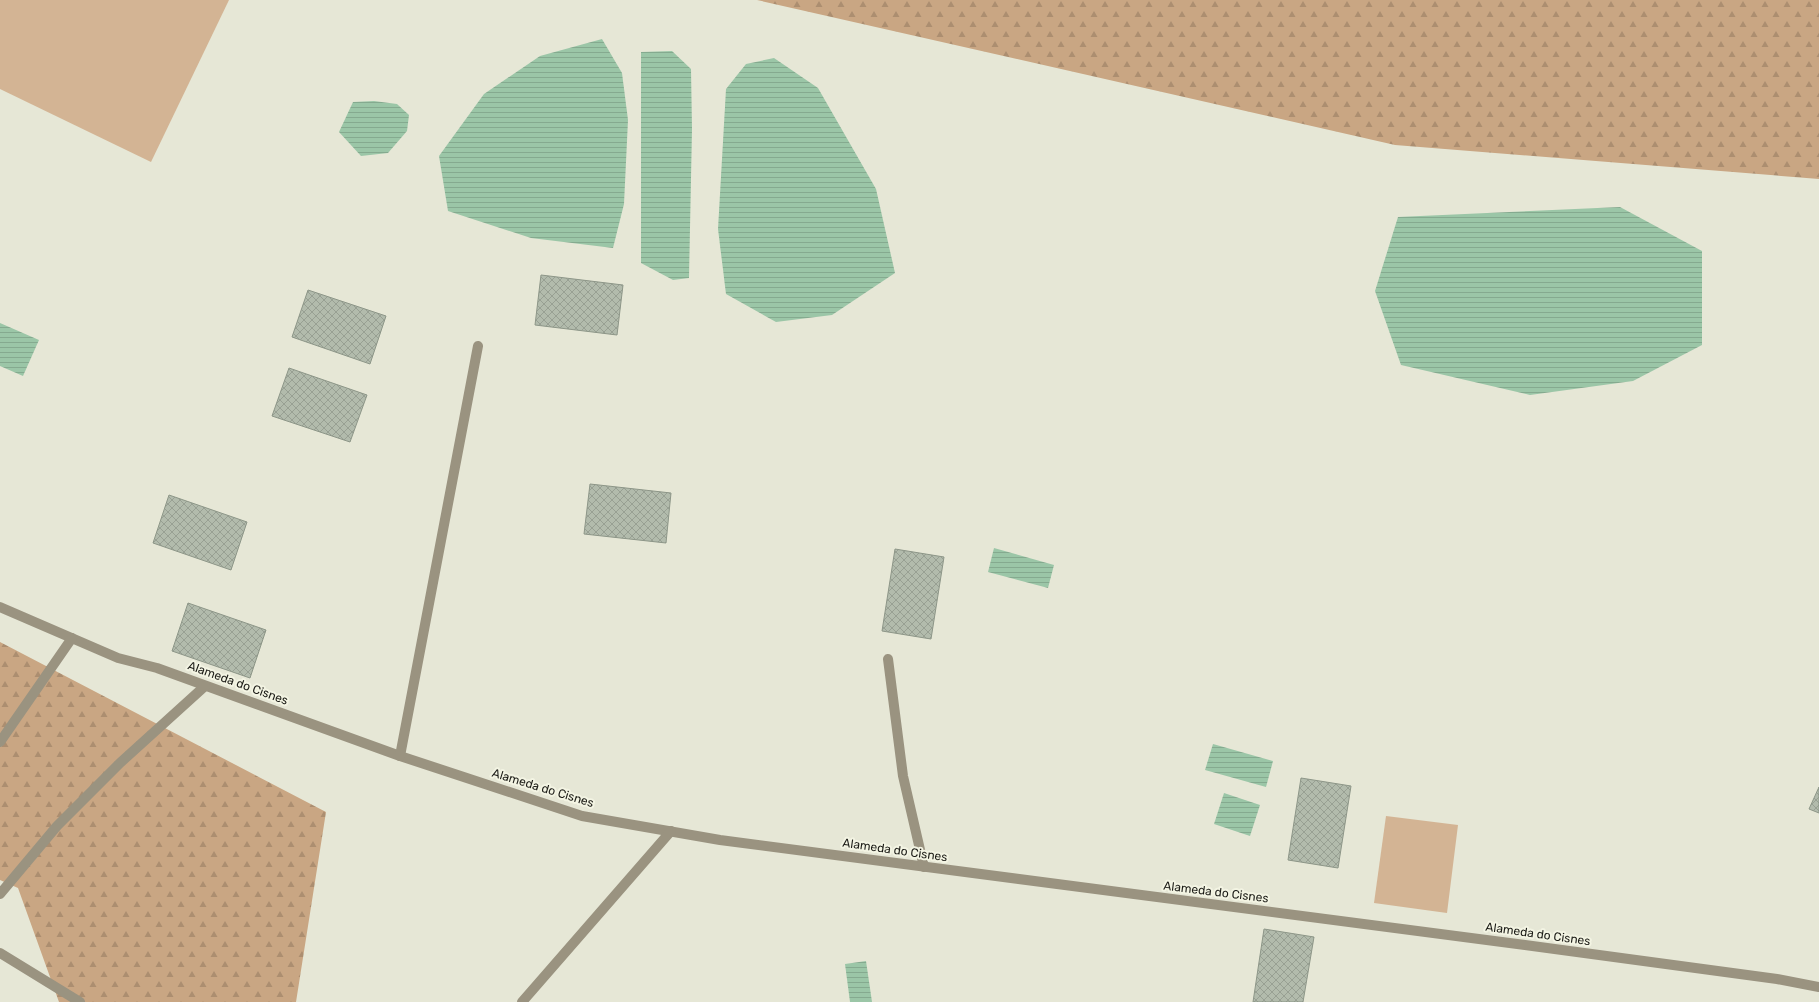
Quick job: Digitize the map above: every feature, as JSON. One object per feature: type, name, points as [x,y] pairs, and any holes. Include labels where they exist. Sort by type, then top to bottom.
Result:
[{"type":"street","points":[[400,756],[478,346]]},
{"type":"street","name":"Alameda do Cisnes","points":[[0,607],[118,658],[157,668],[400,756],[582,816],[720,840],[1541,947],[1777,979],[1819,987]]},
{"type":"street","points":[[0,742],[72,638]]},
{"type":"street","points":[[888,659],[904,776],[924,867]]},
{"type":"street","points":[[0,894],[57,826],[120,763],[206,686]]},
{"type":"street","points":[[522,1002],[671,831]]},
{"type":"street","points":[[0,953],[80,1002]]},
{"type":"green space","points":[[757,0],[1819,0],[1819,179],[1395,145]]},
{"type":"green space","points":[[0,642],[326,812],[296,1002],[59,1002],[18,888],[0,880]]},
{"type":"shaded area","points":[[0,0],[229,0],[151,162],[0,89]]},
{"type":"shaded area","points":[[602,39],[622,73],[628,120],[624,204],[613,248],[531,238],[448,211],[439,156],[484,94],[540,56]]},
{"type":"shaded area","points":[[672,51],[691,69],[692,129],[689,278],[673,280],[641,263],[641,52]]},
{"type":"shaded area","points":[[774,58],[818,88],[876,189],[895,273],[832,315],[776,322],[726,294],[718,229],[726,89],[746,64]]},
{"type":"shaded area","points":[[374,101],[397,104],[409,115],[407,131],[388,153],[361,156],[339,132],[353,102]]},
{"type":"shaded area","points":[[1620,207],[1702,251],[1702,345],[1633,381],[1530,395],[1401,365],[1375,291],[1398,217]]},
{"type":"shaded area","points":[[0,323],[39,340],[23,376],[0,366]]},
{"type":"shaded area","points":[[994,548],[1054,565],[1048,588],[988,572]]},
{"type":"shaded area","points":[[1213,744],[1273,761],[1266,787],[1205,770]]},
{"type":"shaded area","points":[[1224,793],[1260,805],[1250,836],[1214,824]]},
{"type":"shaded area","points":[[1386,816],[1458,825],[1447,913],[1374,903]]},
{"type":"shaded area","points":[[866,961],[872,1002],[850,1002],[845,964]]},
{"type":"building","points":[[541,275],[623,285],[617,335],[535,325]]},
{"type":"building","points":[[308,290],[386,316],[370,364],[292,337]]},
{"type":"building","points":[[289,368],[367,395],[350,442],[272,416]]},
{"type":"building","points":[[590,484],[671,493],[666,543],[584,534]]},
{"type":"building","points":[[169,495],[247,522],[231,570],[153,543]]},
{"type":"building","points":[[895,549],[944,557],[931,639],[882,631]]},
{"type":"building","points":[[188,603],[266,630],[250,678],[172,651]]},
{"type":"building","points":[[1301,778],[1351,786],[1338,868],[1288,860]]},
{"type":"building","points":[[1819,787],[1819,813],[1809,809]]},
{"type":"building","points":[[1264,929],[1314,937],[1303,1002],[1253,1002]]}]
